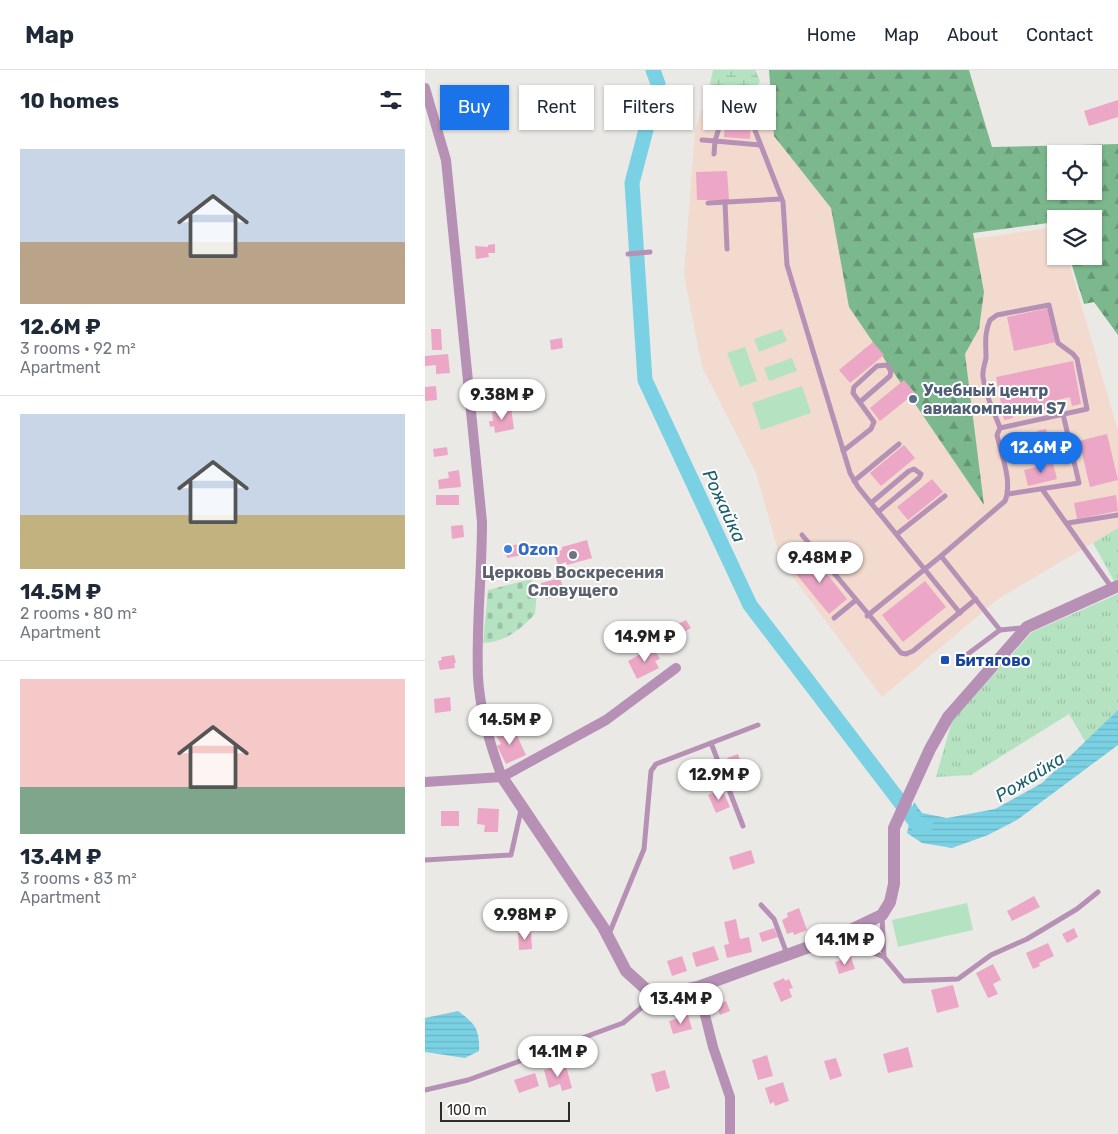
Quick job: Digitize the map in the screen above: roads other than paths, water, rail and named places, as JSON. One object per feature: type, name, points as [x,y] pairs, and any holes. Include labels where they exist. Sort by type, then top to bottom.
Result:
[{"type":"street","points":[[425,88],[446,160],[482,522],[482,567],[478,612],[478,679],[488,739],[502,777],[608,937],[626,971],[648,991],[669,993],[698,987],[835,938],[882,915],[889,902],[894,884],[894,828],[909,791],[948,717],[1027,627],[1115,587]]},
{"type":"street","points":[[425,782],[502,777],[606,720],[676,668]]},
{"type":"street","points":[[698,987],[713,1047],[730,1097],[730,1134]]},
{"type":"lane","points":[[714,154],[715,141],[722,118],[751,120],[781,199],[787,265],[843,451],[854,481],[959,613]]},
{"type":"lane","points":[[702,140],[760,145]]},
{"type":"lane","points":[[708,203],[781,199]]},
{"type":"lane","points":[[725,202],[727,249]]},
{"type":"lane","points":[[628,254],[650,252]]},
{"type":"lane","points":[[868,616],[1005,501],[1008,494],[1008,483],[997,435],[1000,428],[989,401],[983,372],[986,357],[986,330],[990,320],[997,315],[1049,305],[1058,343],[1077,359],[1087,408],[1000,428]]},
{"type":"lane","points":[[843,451],[873,426],[873,419],[853,393],[855,385],[879,365],[887,365],[891,371],[890,376],[860,402]]},
{"type":"lane","points":[[1008,494],[1079,484],[1063,414]]},
{"type":"lane","points":[[854,481],[899,444]]},
{"type":"lane","points":[[871,503],[909,471],[918,470],[921,474],[919,478],[878,512]]},
{"type":"lane","points":[[1043,489],[1115,587]]},
{"type":"lane","points":[[897,534],[945,496]]},
{"type":"lane","points":[[1068,523],[1118,515]]},
{"type":"lane","points":[[801,535],[901,653],[906,654],[976,599]]},
{"type":"lane","points":[[789,562],[810,544]]},
{"type":"lane","points":[[941,556],[1000,630]]},
{"type":"lane","points":[[834,618],[856,600]]},
{"type":"lane","points":[[957,662],[1000,630],[1027,627]]},
{"type":"lane","points":[[608,937],[644,849],[651,771],[656,764],[758,724]]},
{"type":"lane","points":[[711,743],[743,826]]},
{"type":"lane","points":[[425,860],[511,855],[522,807]]},
{"type":"lane","points":[[835,938],[883,957],[904,981],[958,979],[991,955],[1027,938],[1077,909],[1098,892]]},
{"type":"lane","points":[[761,905],[774,919],[787,955]]},
{"type":"lane","points":[[882,915],[883,957]]},
{"type":"lane","points":[[425,1090],[468,1080],[623,1023],[641,1008],[648,991]]},
{"type":"water","points":[[1118,710],[1118,745],[1017,820],[988,835],[952,848],[922,843],[907,833],[914,802],[922,813],[947,818],[995,809],[1042,783]]},
{"type":"water","points":[[458,1011],[475,1027],[479,1051],[465,1058],[425,1052],[425,1018]]},
{"type":"waterway","name":"Рожайка","points":[[653,70],[658,84],[632,183],[645,380],[750,605],[917,824],[926,825]]},
{"type":"place","name":"Учебный центр авиакомпании S7","points":[[913,399]]},
{"type":"place","name":"Ozon","points":[[508,549]]},
{"type":"place","name":"Церковь Воскресения Словущего","points":[[573,555]]},
{"type":"place","name":"Битягово","points":[[945,660]]}]
